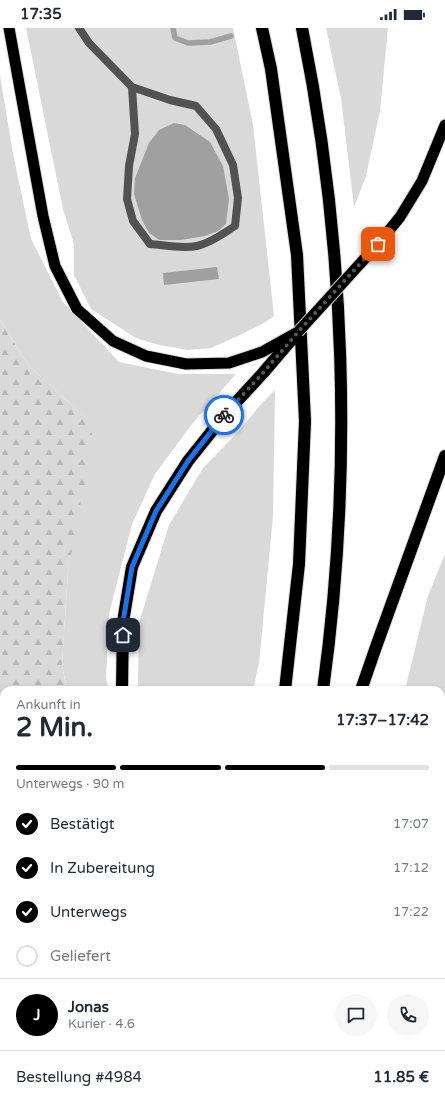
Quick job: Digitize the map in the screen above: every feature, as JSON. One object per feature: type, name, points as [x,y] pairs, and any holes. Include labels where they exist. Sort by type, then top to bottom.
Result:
[{"type":"highway","points":[[9,28],[43,216],[55,266],[77,310],[113,341],[146,356],[186,364],[229,363],[262,352],[298,332]]},
{"type":"highway","points":[[262,28],[271,69],[297,255],[305,421],[299,564],[285,686]]},
{"type":"highway","points":[[302,28],[328,187],[338,314],[341,445],[340,516],[324,686]]},
{"type":"highway","points":[[122,686],[123,622],[132,567],[156,511],[188,461],[228,411],[378,244],[400,217],[422,181],[445,125]]},
{"type":"highway","points":[[362,686],[445,456]]},
{"type":"lane","points":[[79,28],[89,43],[132,88],[170,100],[196,106],[216,129],[233,165],[238,198],[235,226],[219,236],[196,246],[181,247],[150,244],[134,221],[127,199],[129,166],[135,134],[132,88]]},
{"type":"green space","points":[[26,28],[233,28],[253,125],[274,316],[264,323],[211,348],[188,350],[159,345],[136,338],[91,309],[74,275],[74,244],[63,209]]},
{"type":"green space","points":[[326,28],[388,28],[380,111],[366,176],[354,207],[341,98]]},
{"type":"green space","points":[[0,75],[13,154],[31,239],[63,302],[119,362],[178,374],[236,374],[192,424],[155,474],[132,524],[109,614],[106,678],[108,686],[66,686],[62,665],[68,571],[88,420],[28,365],[0,320]]},
{"type":"green space","points":[[0,320],[28,365],[88,420],[93,438],[68,571],[62,665],[66,686],[0,686]]},
{"type":"green space","points":[[275,390],[273,516],[259,663],[254,686],[138,686],[139,623],[169,525],[203,468],[240,430],[262,403]]},
{"type":"green space","points":[[445,554],[445,686],[406,686],[428,596]]},
{"type":"shaded area","points":[[174,123],[185,125],[210,142],[223,166],[229,199],[226,224],[218,231],[205,236],[181,240],[159,240],[149,233],[142,220],[134,194],[135,178],[149,143],[159,130]]},
{"type":"shaded area","points":[[217,267],[219,279],[164,285],[163,273]]},
{"type":"waterway","points":[[173,28],[175,38],[188,43],[210,42],[231,36]]},
{"type":"way so far","points":[[224,415],[378,244]]},
{"type":"route","points":[[123,635],[123,622],[132,567],[156,511],[188,461],[224,415]]}]
